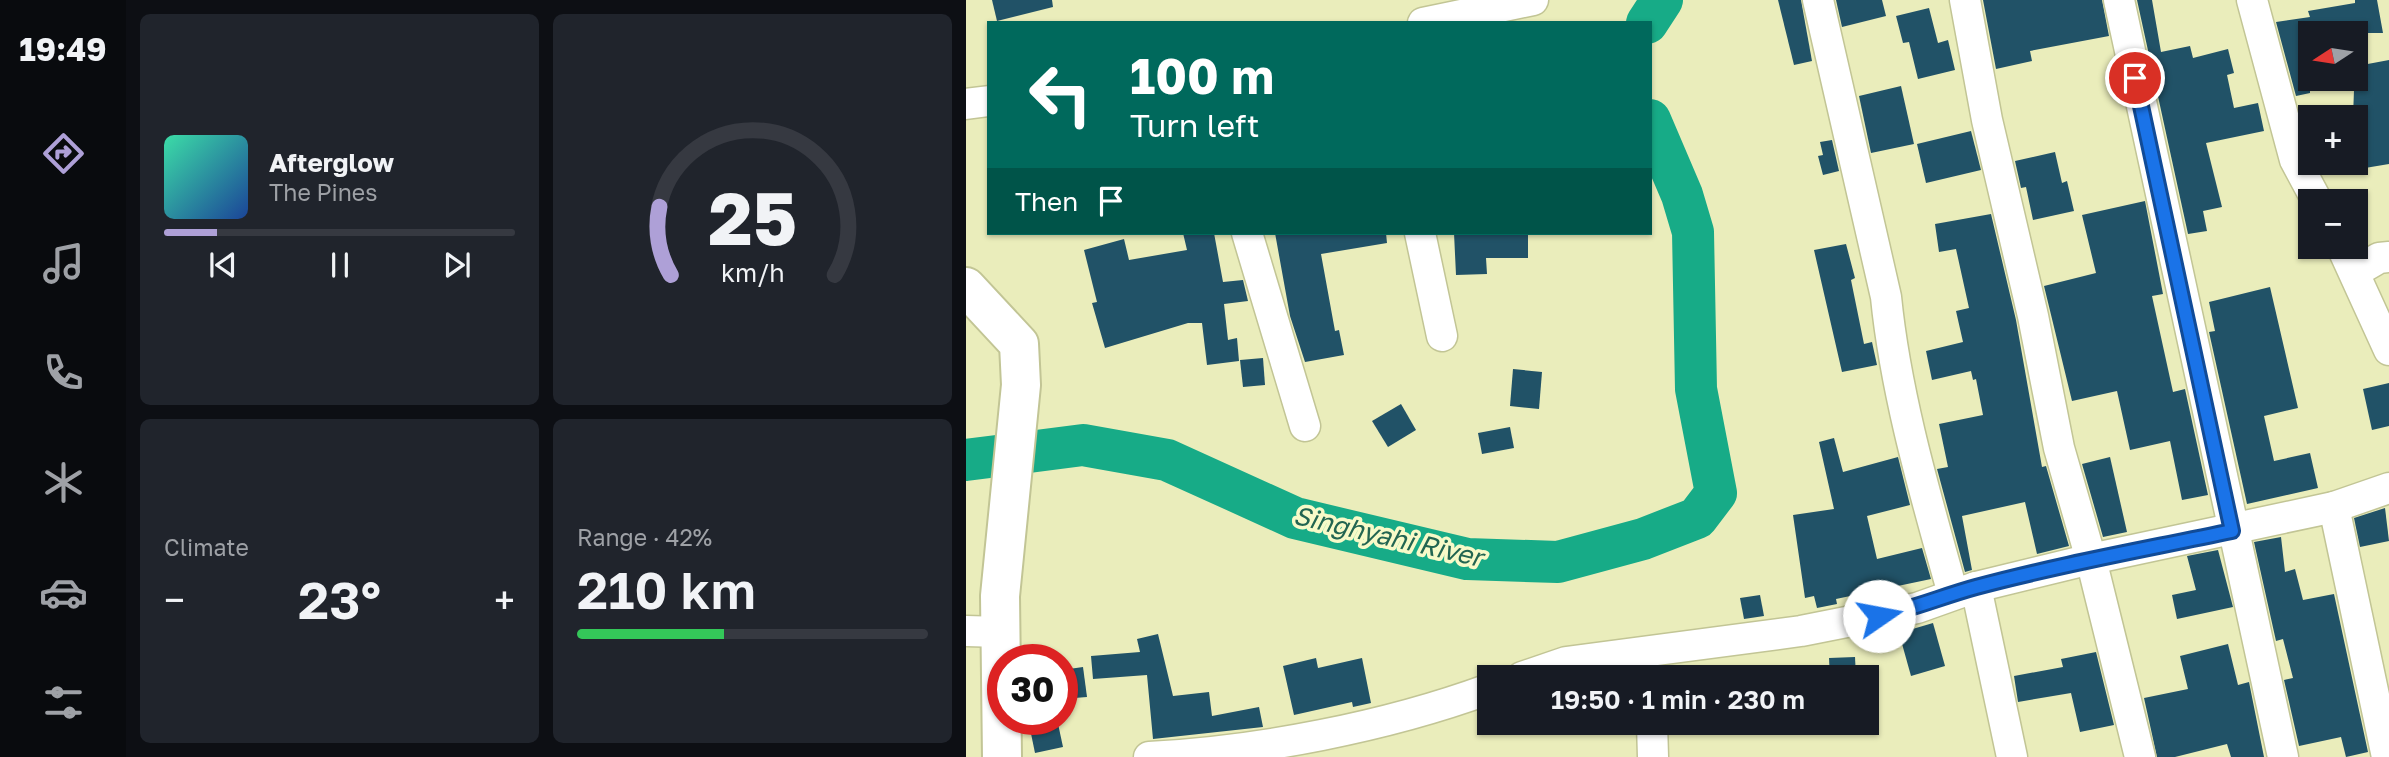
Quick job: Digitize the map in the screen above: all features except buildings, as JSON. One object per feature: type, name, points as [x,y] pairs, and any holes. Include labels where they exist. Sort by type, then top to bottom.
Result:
[{"type":"main road","points":[[966,287],[1018,344],[1021,385],[989,620],[1002,757]]},
{"type":"street","points":[[1433,21],[1533,0]]},
{"type":"street","points":[[1818,0],[1886,297],[1890,331],[1925,495],[1965,590],[2012,757]]},
{"type":"street","points":[[1965,0],[1990,132],[2033,316],[2059,448],[2091,559],[2140,757]]},
{"type":"street","points":[[2119,0],[2283,757]]},
{"type":"street","points":[[2252,0],[2295,160],[2311,189]]},
{"type":"street","points":[[966,104],[987,100]]},
{"type":"street","points":[[1248,235],[1305,426]]},
{"type":"street","points":[[1420,235],[1442,336]]},
{"type":"street","points":[[2368,258],[2389,257]]},
{"type":"street","points":[[2348,259],[2389,350]]},
{"type":"street","points":[[1557,665],[1566,662],[1652,664],[1917,608],[1965,590],[2091,559],[2232,531],[2334,507],[2389,488]]},
{"type":"street","points":[[2334,507],[2387,757]]},
{"type":"street","points":[[1149,757],[1181,755],[1353,729],[1477,693]]},
{"type":"street","points":[[1652,735],[1653,757]]},
{"type":"waterway","name":"Singhyahi River","points":[[1648,21],[1662,0]]},
{"type":"waterway","name":"Singhyahi River","points":[[966,460],[1083,445],[1167,460],[1295,518],[1467,559],[1558,562],[1643,539],[1697,518],[1716,493],[1696,389],[1693,232],[1682,195],[1652,125]]},
{"type":"route","points":[[1879,616],[1917,608],[1976,587],[2091,559],[2232,531],[2135,78]]}]
